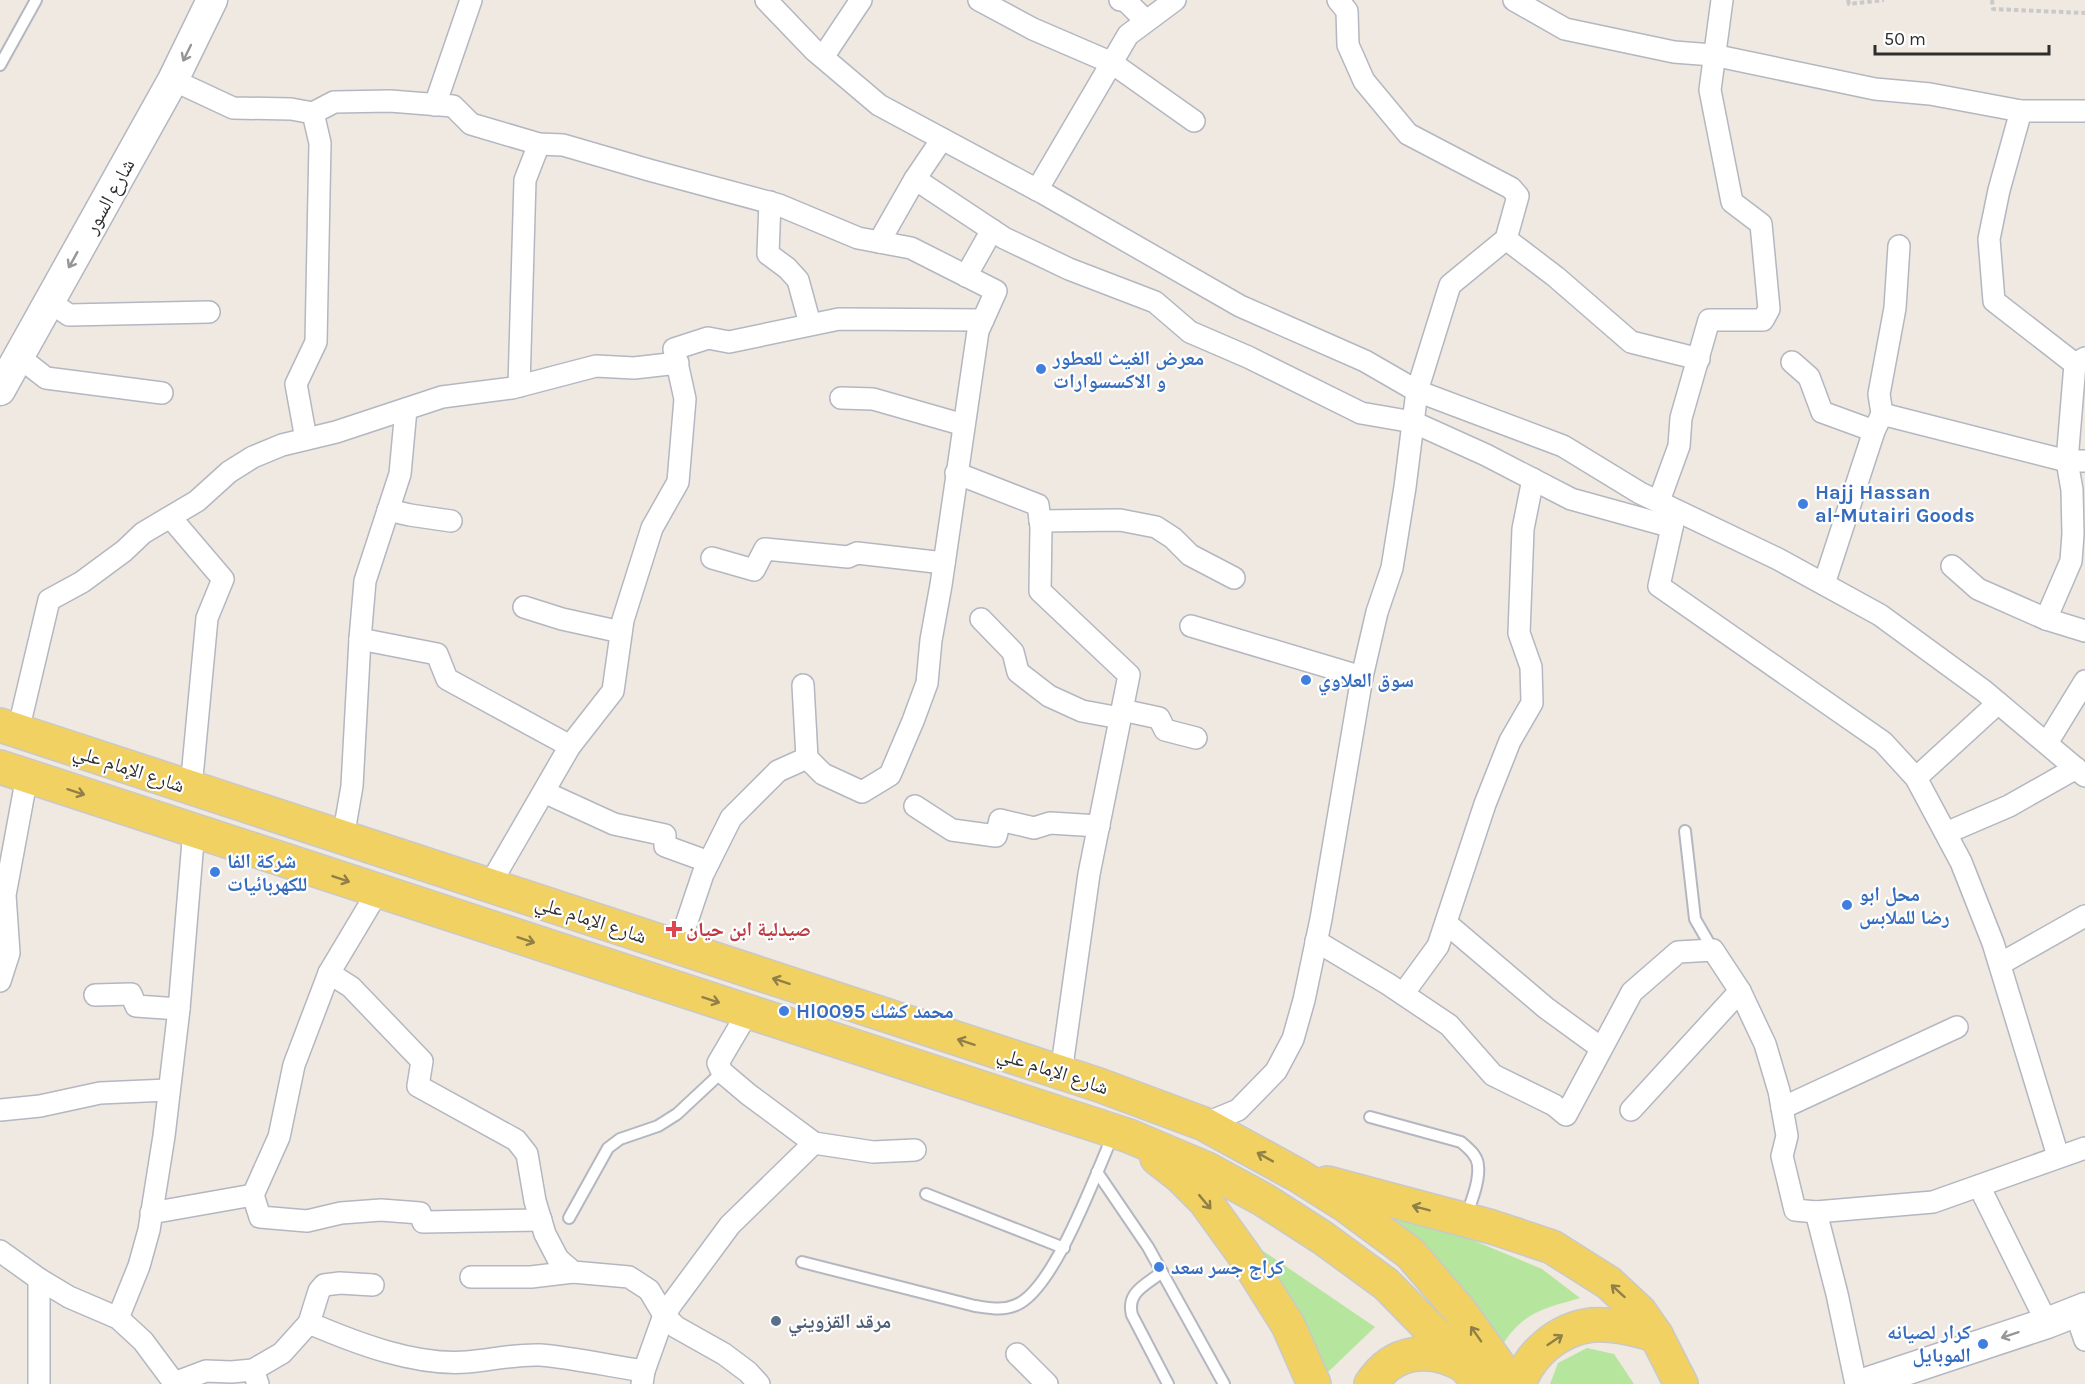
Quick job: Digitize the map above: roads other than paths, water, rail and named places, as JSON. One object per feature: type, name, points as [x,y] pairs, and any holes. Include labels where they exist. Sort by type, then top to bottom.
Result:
[{"type":"main road","name":"شارع الإمام علي","points":[[9,728],[1061,1073],[1204,1124],[1299,1176],[1345,1205],[1410,1252],[1460,1311],[1497,1363],[1507,1384]]},
{"type":"main road","name":"شارع الإمام علي","points":[[14,772],[1122,1134],[1208,1169],[1264,1200],[1323,1238],[1386,1284],[1474,1376]]},
{"type":"main road","points":[[1127,1095],[1122,1134],[1180,1176],[1211,1210],[1244,1255],[1288,1324],[1314,1384]]},
{"type":"main road","points":[[1299,1176],[1465,1220],[1552,1247],[1609,1283],[1640,1312],[1656,1335],[1681,1384]]},
{"type":"main road","points":[[1519,1384],[1523,1372],[1540,1349],[1564,1334],[1591,1325],[1620,1327],[1656,1335]]},
{"type":"main road","points":[[1371,1384],[1391,1362],[1408,1354],[1420,1352],[1445,1356],[1474,1376]]},
{"type":"street","name":"شارع السور","points":[[0,390],[173,81],[212,0]]},
{"type":"street","points":[[435,105],[471,0]]},
{"type":"street","points":[[766,0],[823,57],[879,105],[1037,190],[1240,306],[1365,361],[1417,391],[1563,446],[1669,513],[1778,559],[1880,615],[1998,703],[2080,772],[1946,833]]},
{"type":"street","points":[[823,57],[861,0]]},
{"type":"street","points":[[980,0],[1032,29],[1112,63],[1194,121]]},
{"type":"street","points":[[1120,0],[1126,1],[1146,21]]},
{"type":"street","points":[[1037,190],[1128,35],[1175,0]]},
{"type":"street","points":[[1204,1124],[1238,1110],[1276,1071],[1293,1039],[1316,941],[1362,677],[1377,612],[1392,568],[1417,391],[1450,285],[1506,239],[1518,196],[1510,188],[1408,134],[1364,81],[1348,45],[1347,11],[1338,0]]},
{"type":"street","points":[[1514,0],[1565,29],[1674,52],[1713,56],[1875,89],[1930,94],[2021,111],[2085,111]]},
{"type":"street","points":[[1722,0],[1710,90],[1732,202],[1761,224],[1769,309],[1763,320],[1708,320],[1681,418],[1659,586],[1883,742],[1916,778],[1961,862],[2000,964],[2058,1156]]},
{"type":"street","points":[[173,81],[233,108],[291,109],[313,113],[334,102],[390,101],[453,106],[471,124],[538,144],[563,145],[770,202],[858,238],[911,248],[996,291],[978,331],[931,640],[927,683],[914,721],[890,775],[862,792],[823,774],[807,758],[803,685]]},
{"type":"street","points":[[2021,111],[1999,189],[1989,239],[1994,301],[2080,361],[2076,461],[2072,490],[2071,561],[2046,619]]},
{"type":"street","points":[[306,439],[296,384],[316,342],[320,143],[313,113]]},
{"type":"street","points":[[879,242],[915,179],[942,139]]},
{"type":"street","points":[[519,386],[525,180],[538,144]]},
{"type":"street","points":[[915,179],[1004,238],[1070,269],[1155,302],[1190,332],[1248,357],[1361,413],[1413,422],[1571,499],[1669,513]]},
{"type":"street","points":[[770,202],[768,254],[787,268],[798,280],[810,324]]},
{"type":"street","points":[[966,276],[992,230]]},
{"type":"street","points":[[1506,239],[1556,277],[1630,342],[1699,359]]},
{"type":"street","points":[[1824,584],[1878,422],[1879,394],[1895,308],[1899,246]]},
{"type":"street","points":[[50,302],[69,315],[209,312]]},
{"type":"street","points":[[489,886],[570,746],[613,691],[621,632],[652,528],[678,482],[685,399],[674,349],[708,338],[729,342],[839,318],[983,320]]},
{"type":"street","points":[[19,357],[46,378],[162,393]]},
{"type":"street","points":[[1792,362],[1809,377],[1822,412],[2076,461]]},
{"type":"street","points":[[9,728],[49,600],[82,582],[124,551],[143,533],[197,501],[229,472],[253,457],[282,445],[336,432],[442,397],[519,386],[596,366],[634,368],[678,363]]},
{"type":"street","points":[[841,398],[873,399],[964,425]]},
{"type":"street","points":[[343,838],[352,786],[365,581],[400,474],[406,409]]},
{"type":"street","points":[[956,473],[1038,505],[1040,591],[1128,675],[1089,874],[1061,1073]]},
{"type":"street","points":[[1403,994],[1438,946],[1485,804],[1510,741],[1532,703],[1531,667],[1519,633],[1523,529],[1533,479]]},
{"type":"street","points":[[388,510],[451,520]]},
{"type":"street","points":[[171,518],[223,579],[207,618],[191,788]]},
{"type":"street","points":[[1040,521],[1120,520],[1156,527],[1173,538],[1190,555],[1234,578]]},
{"type":"street","points":[[712,558],[754,570],[765,549],[848,557],[857,553],[944,562]]},
{"type":"street","points":[[1952,566],[1978,589],[2046,619],[2085,631]]},
{"type":"street","points":[[524,607],[562,619],[621,632]]},
{"type":"street","points":[[981,619],[1013,652],[1018,672],[1049,696],[1082,711],[1159,718],[1165,729],[1196,738]]},
{"type":"street","points":[[1191,626],[1362,677]]},
{"type":"street","points":[[360,639],[437,654],[447,679],[570,746]]},
{"type":"street","points":[[2047,743],[2085,681]]},
{"type":"street","points":[[1916,778],[1998,703]]},
{"type":"street","points":[[678,948],[703,874],[731,818],[778,771],[807,758]]},
{"type":"street","points":[[0,981],[9,953],[5,895],[14,772]]},
{"type":"street","points":[[544,792],[614,824],[665,835],[665,846],[709,862]]},
{"type":"street","points":[[915,806],[952,830],[996,836],[1000,820],[1035,828],[1050,823],[1099,826]]},
{"type":"street","points":[[118,1318],[139,1266],[164,1136],[179,1010],[194,829]]},
{"type":"street","points":[[378,891],[329,973],[294,1065],[279,1137],[253,1195],[260,1217],[307,1221],[341,1213],[381,1210],[420,1213],[423,1222],[541,1220]]},
{"type":"street","points":[[2000,964],[2085,916]]},
{"type":"street","points":[[1446,923],[1546,1008],[1601,1048]]},
{"type":"street","points":[[1316,941],[1449,1025],[1493,1075],[1554,1106],[1566,1115],[1632,992],[1678,952],[1713,950],[1740,991],[1765,1044],[1779,1091],[1787,1136],[1782,1155],[1837,1294],[1856,1384]]},
{"type":"street","points":[[329,973],[351,987],[422,1061],[418,1086],[516,1140],[527,1154],[535,1201],[541,1220],[558,1259],[573,1272]]},
{"type":"street","points":[[1631,1110],[1740,991]]},
{"type":"street","points":[[95,995],[131,993],[136,1006],[179,1010]]},
{"type":"street","points":[[748,1012],[718,1064],[722,1072],[748,1094],[814,1143],[873,1152],[915,1150]]},
{"type":"street","points":[[1782,1108],[1958,1027]]},
{"type":"street","points":[[0,1110],[40,1106],[100,1093],[168,1090]]},
{"type":"street","points":[[309,1323],[353,1342],[416,1359],[467,1362],[540,1355],[643,1378],[664,1316],[730,1225],[814,1143]]},
{"type":"street","points":[[1805,1211],[1933,1202],[2085,1148]]},
{"type":"street","points":[[1979,1186],[2047,1323]]},
{"type":"street","points":[[151,1213],[253,1195]]},
{"type":"street","points":[[0,1251],[69,1297],[118,1318],[142,1341],[175,1384],[206,1371],[231,1372],[255,1377],[282,1353],[309,1323],[320,1291],[324,1286],[340,1283],[373,1285]]},
{"type":"street","points":[[471,1277],[531,1277],[573,1272],[629,1277],[649,1290],[664,1316],[676,1327],[724,1354],[748,1372],[759,1384]]},
{"type":"street","points":[[39,1279],[39,1384]]},
{"type":"street","points":[[1863,1384],[2080,1310],[2085,1340]]},
{"type":"street","points":[[1017,1354],[1047,1384]]},
{"type":"lane","points":[[0,65],[36,0]]},
{"type":"lane","points":[[1685,831],[1695,919],[1713,950]]},
{"type":"lane","points":[[569,1218],[608,1148],[620,1139],[658,1126],[678,1114],[722,1072]]},
{"type":"lane","points":[[1370,1117],[1461,1142],[1472,1152],[1478,1164],[1475,1186],[1465,1220]]},
{"type":"lane","points":[[802,1262],[975,1306],[1001,1310],[1019,1305],[1036,1289],[1064,1248],[1097,1172],[1122,1134]]},
{"type":"lane","points":[[1097,1172],[1148,1247],[1224,1384]]},
{"type":"lane","points":[[926,1194],[1064,1248]]},
{"type":"lane","points":[[1162,1272],[1133,1295],[1129,1306],[1168,1384]]},
{"type":"place","name":"معرض الغيث للعطور و الاكسسوارات","points":[[1041,369]]},
{"type":"place","name":"Hajj Hassan al-Mutairi Goods","points":[[1803,504]]},
{"type":"place","name":"سوق العلاوي","points":[[1306,680]]},
{"type":"place","name":"شركة الفا للكهربائيات","points":[[215,872]]},
{"type":"place","name":"محل ابو رضا للملابس","points":[[1847,905]]},
{"type":"place","name":"صيدلية ابن حيان","points":[[674,929]]},
{"type":"place","name":"Hl0095 محمد كشك","points":[[784,1011]]},
{"type":"place","name":"كراج جسر سعد","points":[[1159,1267]]},
{"type":"place","name":"مرقد القزويني","points":[[776,1321]]},
{"type":"place","name":"كرار لصيانه الموبايل","points":[[1983,1344]]}]
